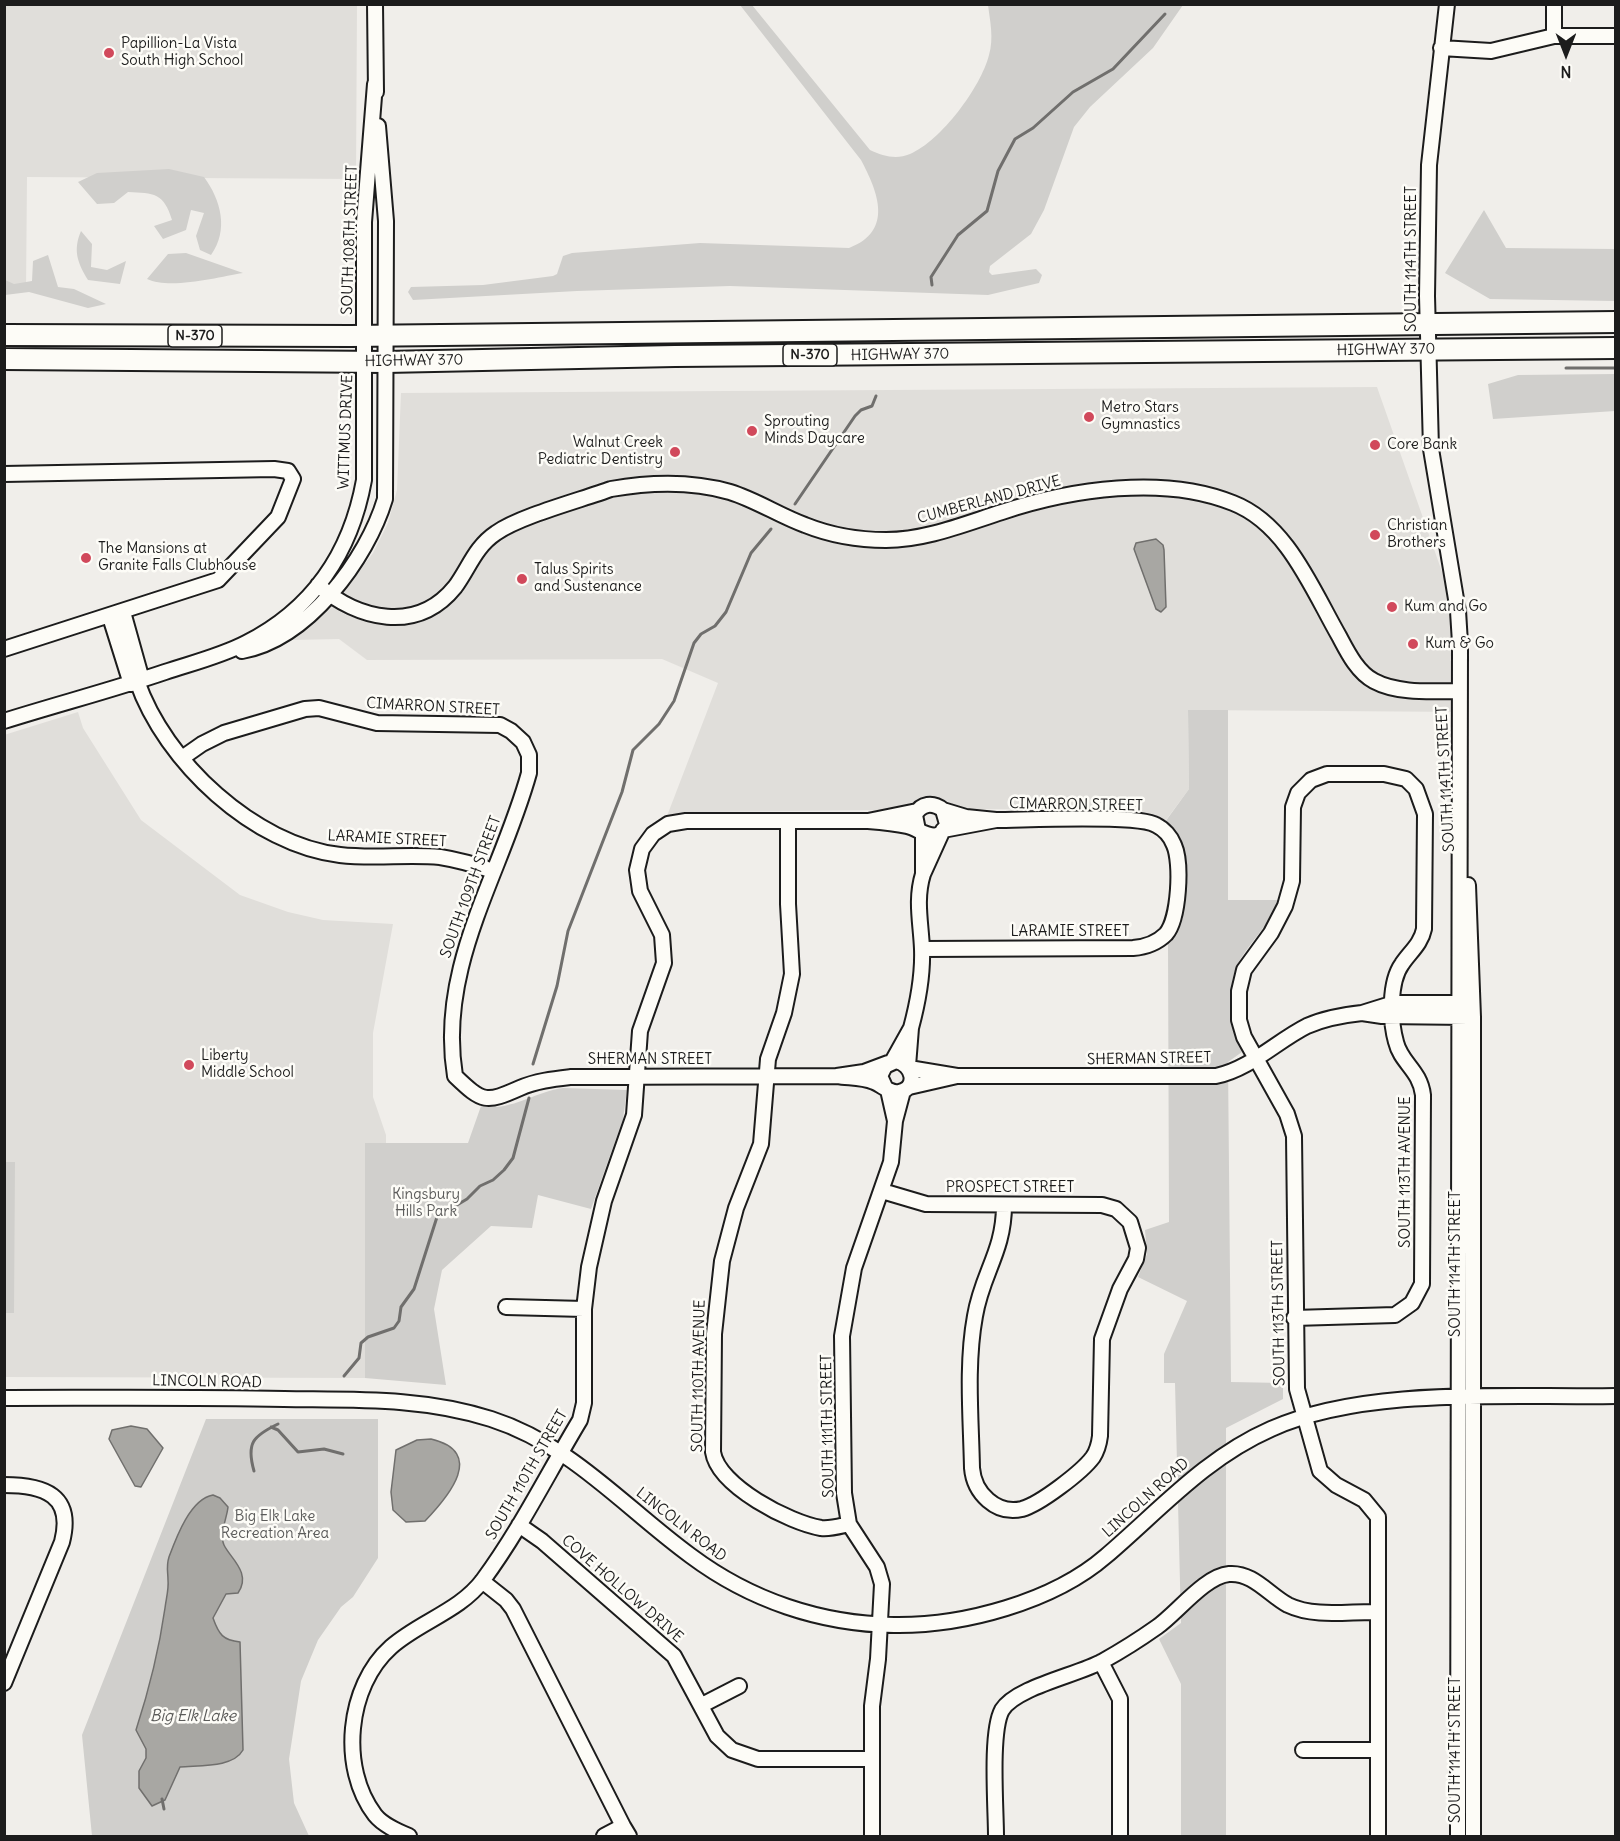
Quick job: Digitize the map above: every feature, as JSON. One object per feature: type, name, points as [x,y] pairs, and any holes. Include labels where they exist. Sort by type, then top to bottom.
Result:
[{"type":"highway","name":"HIGHWAY 370","points":[[4,335],[386,336],[1616,322]]},
{"type":"highway","name":"HIGHWAY 370","points":[[4,359],[386,362],[1616,348]]},
{"type":"street","name":"SOUTH 108TH STREET","points":[[364,362],[364,222],[375,84],[375,4]]},
{"type":"street","name":"SOUTH 114TH STREET","points":[[1447,4],[1429,165],[1427,324],[1431,449],[1458,611],[1466,1010],[1466,1398],[1473,1836]]},
{"type":"street","points":[[1554,4],[1554,36]]},
{"type":"street","points":[[1441,48],[1491,51],[1554,36],[1616,36]]},
{"type":"street","name":"SOUTH 108TH STREET","points":[[375,84],[386,221],[386,336]]},
{"type":"street","name":"WITTMUS DRIVE","points":[[4,721],[137,682],[218,655],[251,649],[274,640],[300,624],[330,595],[355,561],[378,521],[385,498],[386,336]]},
{"type":"street","name":"WITTMUS DRIVE","points":[[218,655],[269,629],[306,599],[340,554],[359,509],[364,480],[364,362]]},
{"type":"street","points":[[4,474],[274,469],[288,471],[293,479],[278,517],[218,580],[4,649]]},
{"type":"street","name":"CUMBERLAND DRIVE","points":[[318,585],[330,595],[369,615],[397,618],[411,616],[438,604],[449,593],[474,553],[498,531],[611,489],[630,486],[680,483],[708,487],[732,493],[826,532],[885,540],[924,536],[1059,496],[1119,489],[1197,490],[1237,504],[1271,528],[1296,561],[1355,664],[1372,681],[1394,688],[1459,691]]},
{"type":"street","points":[[123,612],[137,682]]},
{"type":"street","points":[[110,616],[137,682]]},
{"type":"street","name":"LARAMIE STREET","points":[[137,682],[145,702],[182,758],[222,798],[260,826],[296,844],[346,856],[445,858],[493,872]]},
{"type":"street","name":"CIMARRON STREET","points":[[182,758],[224,733],[310,708],[322,708],[370,723],[490,724],[504,727],[514,733]]},
{"type":"street","name":"SOUTH 109TH STREET","points":[[469,1089],[455,1076],[452,1057],[457,981],[461,957],[530,770],[527,751],[514,733]]},
{"type":"street","name":"SOUTH 113TH AVENUE","points":[[1294,1318],[1395,1316],[1407,1309],[1417,1296],[1423,1276],[1423,1095],[1417,1074],[1398,1049],[1394,1010],[1398,970],[1420,940],[1424,928],[1425,814],[1420,795],[1406,779],[1384,774],[1327,774],[1311,780],[1304,786]]},
{"type":"street","name":"SOUTH 113TH STREET","points":[[1304,786],[1293,807],[1292,881],[1285,906],[1271,933],[1247,963],[1240,982],[1240,1025],[1255,1058],[1287,1114],[1294,1136],[1296,1389],[1320,1471],[1326,1478],[1364,1500],[1378,1517],[1378,1836]]},
{"type":"street","points":[[868,821],[917,811],[930,804],[943,810],[947,819],[923,874],[917,900],[922,949],[920,989],[911,1028],[909,1067],[912,1077],[906,1089],[895,1092],[886,1089],[880,1076],[911,1028]]},
{"type":"street","name":"CIMARRON STREET","points":[[943,810],[966,817],[996,820],[1149,822],[1163,830],[1175,847],[1177,888]]},
{"type":"street","points":[[917,811],[914,820],[920,832],[923,874]]},
{"type":"street","name":"CIMARRON STREET","points":[[943,831],[996,820]]},
{"type":"street","points":[[788,821],[868,821],[901,824],[929,836],[943,831]]},
{"type":"street","name":"SOUTH 110TH STREET","points":[[482,1581],[519,1525],[583,1411],[584,1309],[596,1230],[609,1184],[634,1115],[640,1031],[661,977],[664,955],[659,926],[640,891],[637,878],[638,861],[642,849],[653,834],[677,822],[788,821]]},
{"type":"street","name":"SOUTH 110TH AVENUE","points":[[788,821],[788,904],[792,974],[784,1013],[770,1052],[761,1144],[731,1223],[719,1281],[713,1349],[713,1456],[718,1468],[728,1479],[777,1511],[817,1527],[830,1528],[849,1524]]},
{"type":"street","name":"LARAMIE STREET","points":[[922,949],[1143,947],[1158,941],[1171,927],[1177,910],[1177,888]]},
{"type":"street","name":"SHERMAN STREET","points":[[909,1067],[957,1076],[1206,1076],[1231,1072],[1308,1026],[1333,1017],[1394,1010],[1466,1010]]},
{"type":"street","points":[[890,1062],[900,1061],[909,1067]]},
{"type":"street","name":"SHERMAN STREET","points":[[837,1076],[864,1072],[890,1062]]},
{"type":"street","name":"SHERMAN STREET","points":[[469,1089],[487,1099],[503,1098],[521,1088],[552,1079],[837,1076],[864,1079],[886,1089]]},
{"type":"street","name":"SHERMAN STREET","points":[[906,1089],[957,1076]]},
{"type":"street","name":"SOUTH 111TH STREET","points":[[886,1089],[895,1121]]},
{"type":"street","name":"SOUTH 111TH STREET","points":[[872,1836],[873,1706],[880,1624],[880,1575],[849,1524],[844,1493],[844,1315],[854,1268],[891,1162],[895,1121],[906,1089]]},
{"type":"street","name":"PROSPECT STREET","points":[[882,1191],[926,1204],[1102,1205],[1120,1212],[1133,1226],[1137,1243],[1136,1258],[1120,1289],[1101,1349],[1098,1448],[1088,1462],[1038,1502],[1013,1510],[996,1506],[983,1496],[976,1486],[972,1468],[973,1330],[979,1299],[1003,1236],[1004,1205]]},
{"type":"street","points":[[506,1307],[584,1309]]},
{"type":"street","name":"LINCOLN ROAD","points":[[4,1398],[401,1401],[492,1419],[562,1452],[595,1476],[691,1557],[731,1583],[776,1604],[798,1611],[850,1621],[917,1624],[960,1619],[1009,1606],[1041,1594],[1102,1560],[1207,1465],[1246,1440],[1304,1415],[1365,1404],[1466,1398],[1616,1396]]},
{"type":"street","name":"SOUTH 114TH STREET","points":[[1458,1836],[1466,1398]]},
{"type":"street","points":[[4,1485],[39,1487],[57,1499],[63,1509],[65,1521],[62,1542],[4,1683]]},
{"type":"street","name":"COVE HOLLOW DRIVE","points":[[519,1525],[542,1541],[674,1656],[720,1740],[742,1755],[765,1759],[872,1759]]},
{"type":"street","points":[[996,1836],[996,1726],[1004,1708],[1023,1694],[1101,1662],[1159,1626],[1211,1581],[1228,1574],[1248,1578],[1288,1605],[1299,1609],[1317,1612],[1378,1612]]},
{"type":"street","points":[[409,1836],[376,1816],[359,1784],[353,1743],[354,1718],[361,1693],[373,1669],[389,1648],[409,1632],[462,1601],[482,1581],[506,1600],[513,1609],[626,1831],[604,1836]]},
{"type":"street","points":[[1101,1662],[1120,1698],[1120,1836]]},
{"type":"street","points":[[702,1705],[739,1686]]},
{"type":"street","points":[[1303,1750],[1378,1750]]},
{"type":"shaded area","points":[[5,5],[357,5],[356,179],[27,177],[26,291],[5,293]]},
{"type":"shaded area","points":[[1377,387],[1454,606],[1468,606],[1469,712],[1188,710],[1189,789],[1166,820],[1138,810],[967,809],[931,796],[891,810],[691,812],[667,816],[718,683],[662,659],[367,660],[339,639],[291,640],[331,608],[373,553],[388,523],[397,490],[401,393]]},
{"type":"shaded area","name":"Liberty Middle School","points":[[78,712],[83,728],[141,820],[240,895],[288,912],[323,920],[393,924],[373,1033],[373,1097],[386,1135],[386,1143],[365,1143],[365,1378],[5,1377],[4,735]]},
{"type":"green space","points":[[740,5],[752,5],[870,150],[895,157],[910,154],[934,138],[969,97],[985,68],[989,55],[991,30],[988,5],[1183,5],[1153,48],[1090,107],[1074,127],[1044,210],[1031,234],[990,266],[989,272],[992,275],[1036,269],[1042,275],[1039,283],[988,295],[730,286],[413,300],[408,292],[411,287],[483,285],[553,276],[557,274],[563,256],[572,253],[700,243],[849,248],[863,241],[872,232],[877,221],[878,210],[873,185],[861,160]]},
{"type":"green space","points":[[169,169],[204,177],[215,195],[221,215],[221,225],[217,245],[211,255],[200,250],[196,236],[204,213],[191,210],[186,230],[163,239],[154,226],[172,220],[165,204],[157,196],[128,192],[114,203],[97,204],[78,182],[97,173]]},
{"type":"green space","points":[[1484,210],[1506,248],[1615,249],[1615,301],[1490,299],[1445,273]]},
{"type":"green space","points":[[81,231],[92,244],[91,267],[107,270],[126,261],[120,284],[88,280],[77,256],[77,244]]},
{"type":"green space","points":[[186,253],[243,273],[181,283],[157,282],[147,279],[168,254]]},
{"type":"green space","points":[[48,255],[58,287],[74,289],[106,304],[88,308],[29,292],[5,295],[5,280],[14,284],[32,281],[33,261]]},
{"type":"green space","points":[[1615,374],[1615,411],[1493,419],[1488,384],[1518,375]]},
{"type":"green space","points":[[1188,710],[1228,710],[1228,900],[1279,900],[1241,958],[1232,980],[1231,992],[1232,1017],[1242,1052],[1228,1062],[1231,1382],[1283,1383],[1283,1399],[1226,1428],[1226,1836],[1181,1836],[1181,1684],[1159,1639],[1181,1623],[1175,1383],[1164,1383],[1164,1354],[1187,1301],[1138,1277],[1147,1254],[1145,1230],[1169,1222],[1168,944],[1183,918],[1184,857],[1181,841],[1165,822],[1189,789]]},
{"type":"green space","name":"Kingsbury Hills Park","points":[[563,1088],[627,1090],[623,1119],[591,1209],[538,1195],[532,1228],[491,1226],[442,1270],[434,1309],[446,1385],[365,1378],[365,1143],[468,1143],[481,1106],[512,1104]]},
{"type":"green space","points":[[5,1162],[15,1162],[14,1313],[5,1313]]},
{"type":"green space","name":"Big Elk Lake Recreation Area","points":[[206,1419],[378,1419],[378,1558],[353,1597],[341,1607],[318,1640],[301,1681],[289,1759],[294,1803],[309,1836],[92,1836],[82,1735]]},
{"type":"water","points":[[1156,539],[1163,545],[1164,550],[1166,607],[1161,612],[1156,609],[1134,549],[1136,543]]},
{"type":"water","points":[[131,1426],[147,1429],[163,1448],[141,1487],[135,1486],[109,1439],[112,1430]]},
{"type":"water","points":[[431,1439],[448,1445],[457,1454],[460,1464],[458,1476],[444,1499],[425,1521],[406,1522],[393,1510],[391,1492],[396,1450],[417,1440]]},
{"type":"water","name":"Big Elk Lake","points":[[213,1495],[220,1498],[228,1507],[223,1541],[239,1566],[243,1579],[238,1593],[226,1594],[213,1618],[222,1636],[240,1642],[243,1750],[238,1756],[224,1763],[180,1767],[165,1800],[152,1806],[139,1788],[139,1771],[146,1758],[146,1749],[136,1730],[160,1639],[168,1590],[168,1560],[180,1530],[191,1511],[205,1498]]},
{"type":"waterway","points":[[932,285],[931,277],[958,235],[987,211],[998,171],[1015,139],[1033,128],[1073,92],[1113,69],[1165,14]]},
{"type":"waterway","points":[[1566,368],[1616,368]]},
{"type":"waterway","points":[[795,504],[855,416],[861,410],[872,406],[876,396]]},
{"type":"waterway","points":[[533,1064],[557,986],[568,931],[622,792],[633,750],[659,724],[674,701],[694,643],[701,634],[715,626],[726,612],[751,553],[771,529]]},
{"type":"waterway","points":[[344,1376],[359,1358],[361,1343],[368,1337],[394,1328],[399,1321],[401,1307],[414,1289],[437,1217],[467,1199],[480,1186],[493,1180],[513,1158],[529,1098]]},
{"type":"waterway","points":[[254,1471],[251,1454],[254,1441],[263,1432],[278,1424]]},
{"type":"waterway","points":[[271,1427],[278,1430],[298,1452],[324,1449],[343,1454]]},
{"type":"waterway","points":[[162,1799],[164,1809]]},
{"type":"place","name":"Papillion-La Vista South High School","points":[[109,53]]},
{"type":"place","name":"Metro Stars Gymnastics","points":[[1089,417]]},
{"type":"place","name":"Sprouting Minds Daycare","points":[[752,431]]},
{"type":"place","name":"Core Bank","points":[[1375,445]]},
{"type":"place","name":"Walnut Creek Pediatric Dentistry","points":[[675,452]]},
{"type":"place","name":"Christian Brothers","points":[[1375,535]]},
{"type":"place","name":"The Mansions at Granite Falls Clubhouse","points":[[86,558]]},
{"type":"place","name":"Talus Spirits and Sustenance","points":[[522,579]]},
{"type":"place","name":"Kum and Go","points":[[1392,607]]},
{"type":"place","name":"Kum & Go","points":[[1413,644]]},
{"type":"place","name":"Liberty Middle School","points":[[189,1065]]}]
